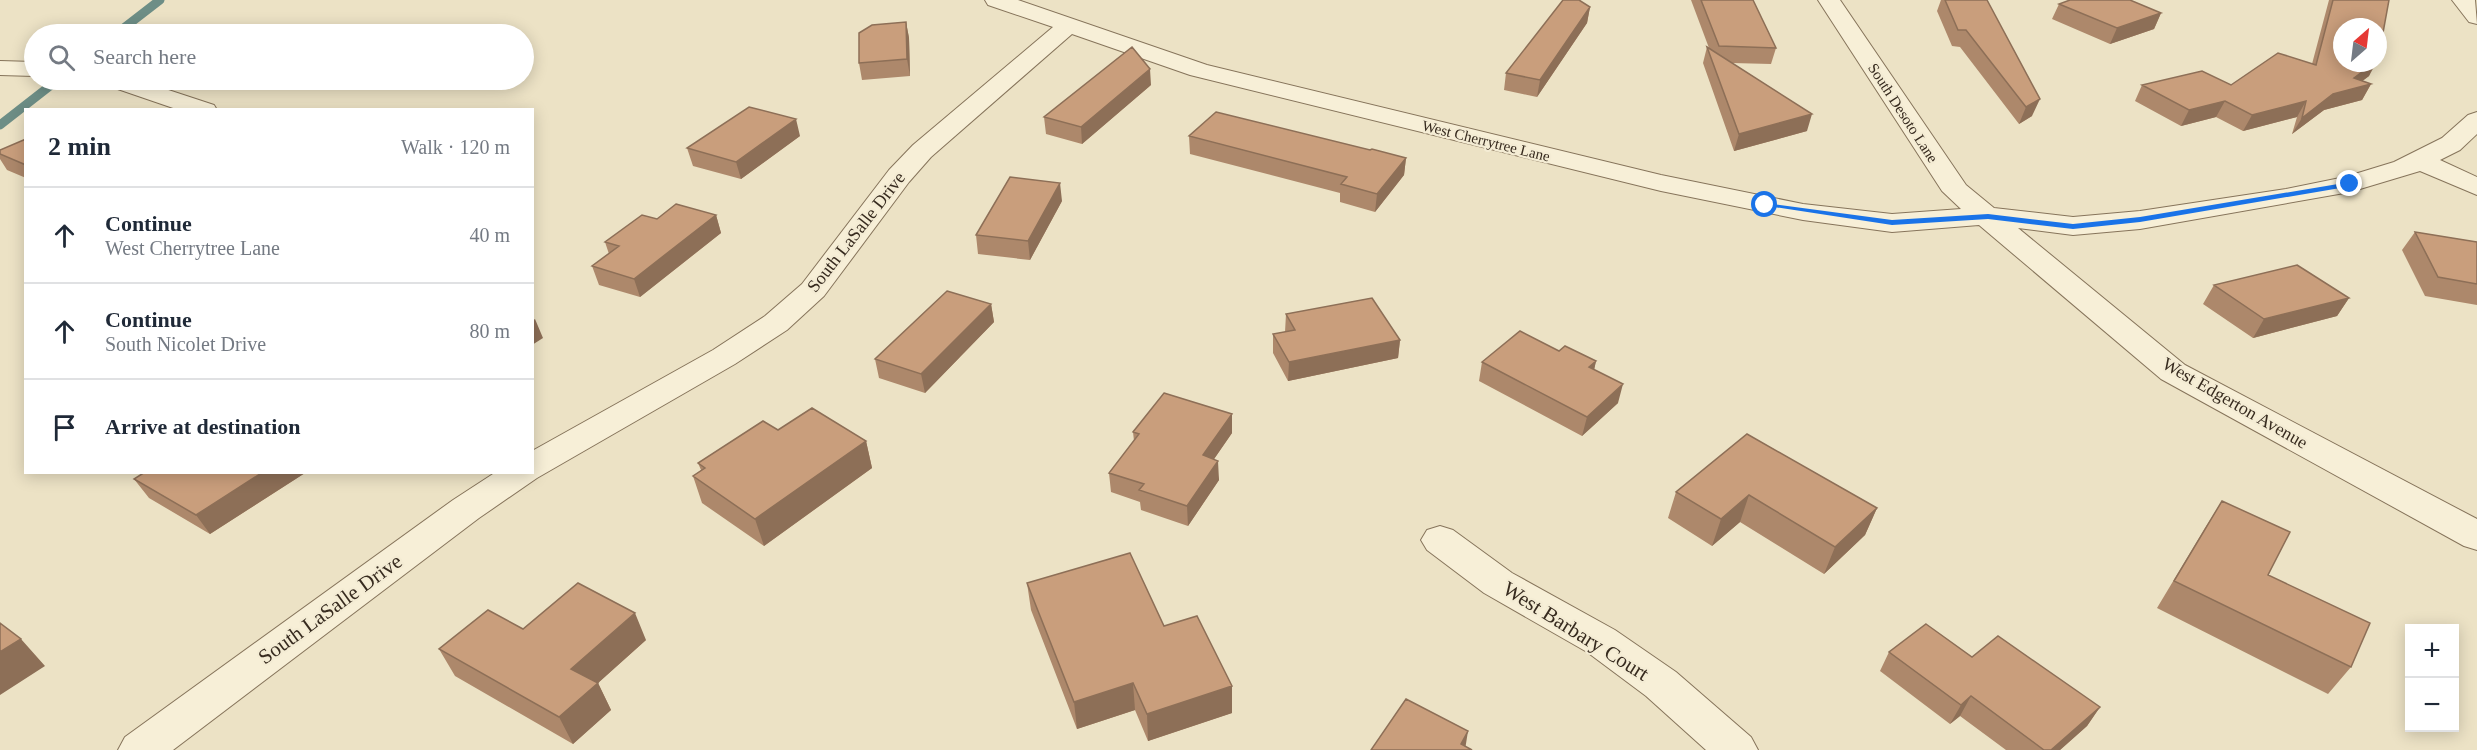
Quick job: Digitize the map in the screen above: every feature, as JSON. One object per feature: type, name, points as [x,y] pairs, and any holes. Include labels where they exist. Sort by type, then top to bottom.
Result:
[{"type":"street","name":"West Cherrytree Lane","points":[[996,0],[1199,70],[1661,183],[1765,205],[1892,223],[1988,216],[2073,226],[2140,220],[2350,184],[2421,161],[2451,144],[2477,120]]},
{"type":"street","name":"South Desoto Lane","points":[[1829,0],[1956,191],[1988,216]]},
{"type":"street","points":[[2463,0],[2477,17]]},
{"type":"street","name":"South LaSalle Drive","points":[[534,466],[724,357],[776,323],[813,290],[899,176],[922,151],[1068,26]]},
{"type":"street","points":[[0,68],[24,69]]},
{"type":"street","points":[[145,90],[199,108]]},
{"type":"street","points":[[2421,161],[2477,187]]},
{"type":"street","name":"West Edgerton Avenue","points":[[1988,216],[2173,372],[2477,536]]},
{"type":"street","name":"South LaSalle Drive","points":[[140,750],[466,510],[520,474]]},
{"type":"street","name":"West Barbary Court","points":[[1440,540],[1498,583],[1610,647],[1661,684],[1736,750]]},
{"type":"building","points":[[1563,0],[1579,0],[1590,7],[1540,80],[1506,73]]},
{"type":"building","points":[[1701,0],[1753,0],[1776,48],[1719,46]]},
{"type":"building","points":[[1945,0],[1987,0],[2040,99],[2026,107],[1966,30],[1958,30]]},
{"type":"building","points":[[2070,0],[2130,0],[2161,13],[2117,28],[2059,4]]},
{"type":"building","points":[[2333,0],[2389,0],[2386,18],[2333,18],[2333,72],[2362,72],[2354,78],[2371,84],[2333,94],[2302,118],[2306,101],[2252,115],[2225,101],[2189,110],[2142,85],[2202,71],[2231,85],[2278,53],[2316,65]]},
{"type":"building","points":[[906,22],[907,59],[859,63],[859,33],[872,25]]},
{"type":"building","points":[[1132,47],[1150,69],[1081,127],[1044,117]]},
{"type":"building","points":[[1707,47],[1812,114],[1739,134]]},
{"type":"building","points":[[749,107],[796,119],[736,162],[687,148]]},
{"type":"building","points":[[1216,112],[1406,158],[1377,194],[1341,184],[1347,177],[1189,136]]},
{"type":"building","points":[[24,140],[24,164],[0,154],[0,150]]},
{"type":"building","points":[[1010,177],[1060,183],[1028,241],[976,235]]},
{"type":"building","points":[[676,204],[716,215],[634,279],[592,266],[619,246],[605,242],[642,215],[657,219]]},
{"type":"building","points":[[2415,232],[2477,242],[2477,284],[2438,277]]},
{"type":"building","points":[[2297,265],[2349,298],[2264,319],[2214,285]]},
{"type":"building","points":[[947,291],[991,304],[921,374],[875,359]]},
{"type":"building","points":[[1372,298],[1400,340],[1289,362],[1273,334],[1295,330],[1286,314]]},
{"type":"building","points":[[1520,331],[1559,351],[1565,346],[1596,361],[1589,367],[1623,384],[1587,417],[1482,362]]},
{"type":"building","points":[[1164,393],[1232,414],[1203,455],[1218,461],[1187,506],[1139,490],[1144,484],[1109,473],[1139,434],[1133,432]]},
{"type":"building","points":[[812,408],[866,441],[755,519],[693,476],[705,468],[698,463],[763,421],[778,430]]},
{"type":"building","points":[[1747,434],[1877,508],[1835,547],[1749,495],[1721,519],[1676,492]]},
{"type":"building","points":[[142,474],[260,474],[196,515],[134,479]]},
{"type":"building","points":[[2222,501],[2290,532],[2268,575],[2370,623],[2351,667],[2174,581]]},
{"type":"building","points":[[1130,553],[1164,626],[1197,616],[1232,686],[1147,714],[1133,683],[1074,702],[1027,583]]},
{"type":"building","points":[[578,583],[635,613],[571,669],[598,683],[559,717],[439,649],[488,610],[523,629]]},
{"type":"building","points":[[0,623],[21,639],[0,652]]},
{"type":"building","points":[[1926,624],[1972,657],[1998,636],[2100,707],[2051,750],[2044,750],[1971,696],[1961,705],[1889,652]]},
{"type":"building","points":[[1406,699],[1468,731],[1461,744],[1472,750],[1371,750]]},
{"type":"waterway","points":[[129,24],[160,0]]},
{"type":"waterway","points":[[0,125],[45,90]]},
{"type":"route","points":[[1765,205],[1892,223],[1988,216],[2073,226],[2140,220],[2350,184]]}]
